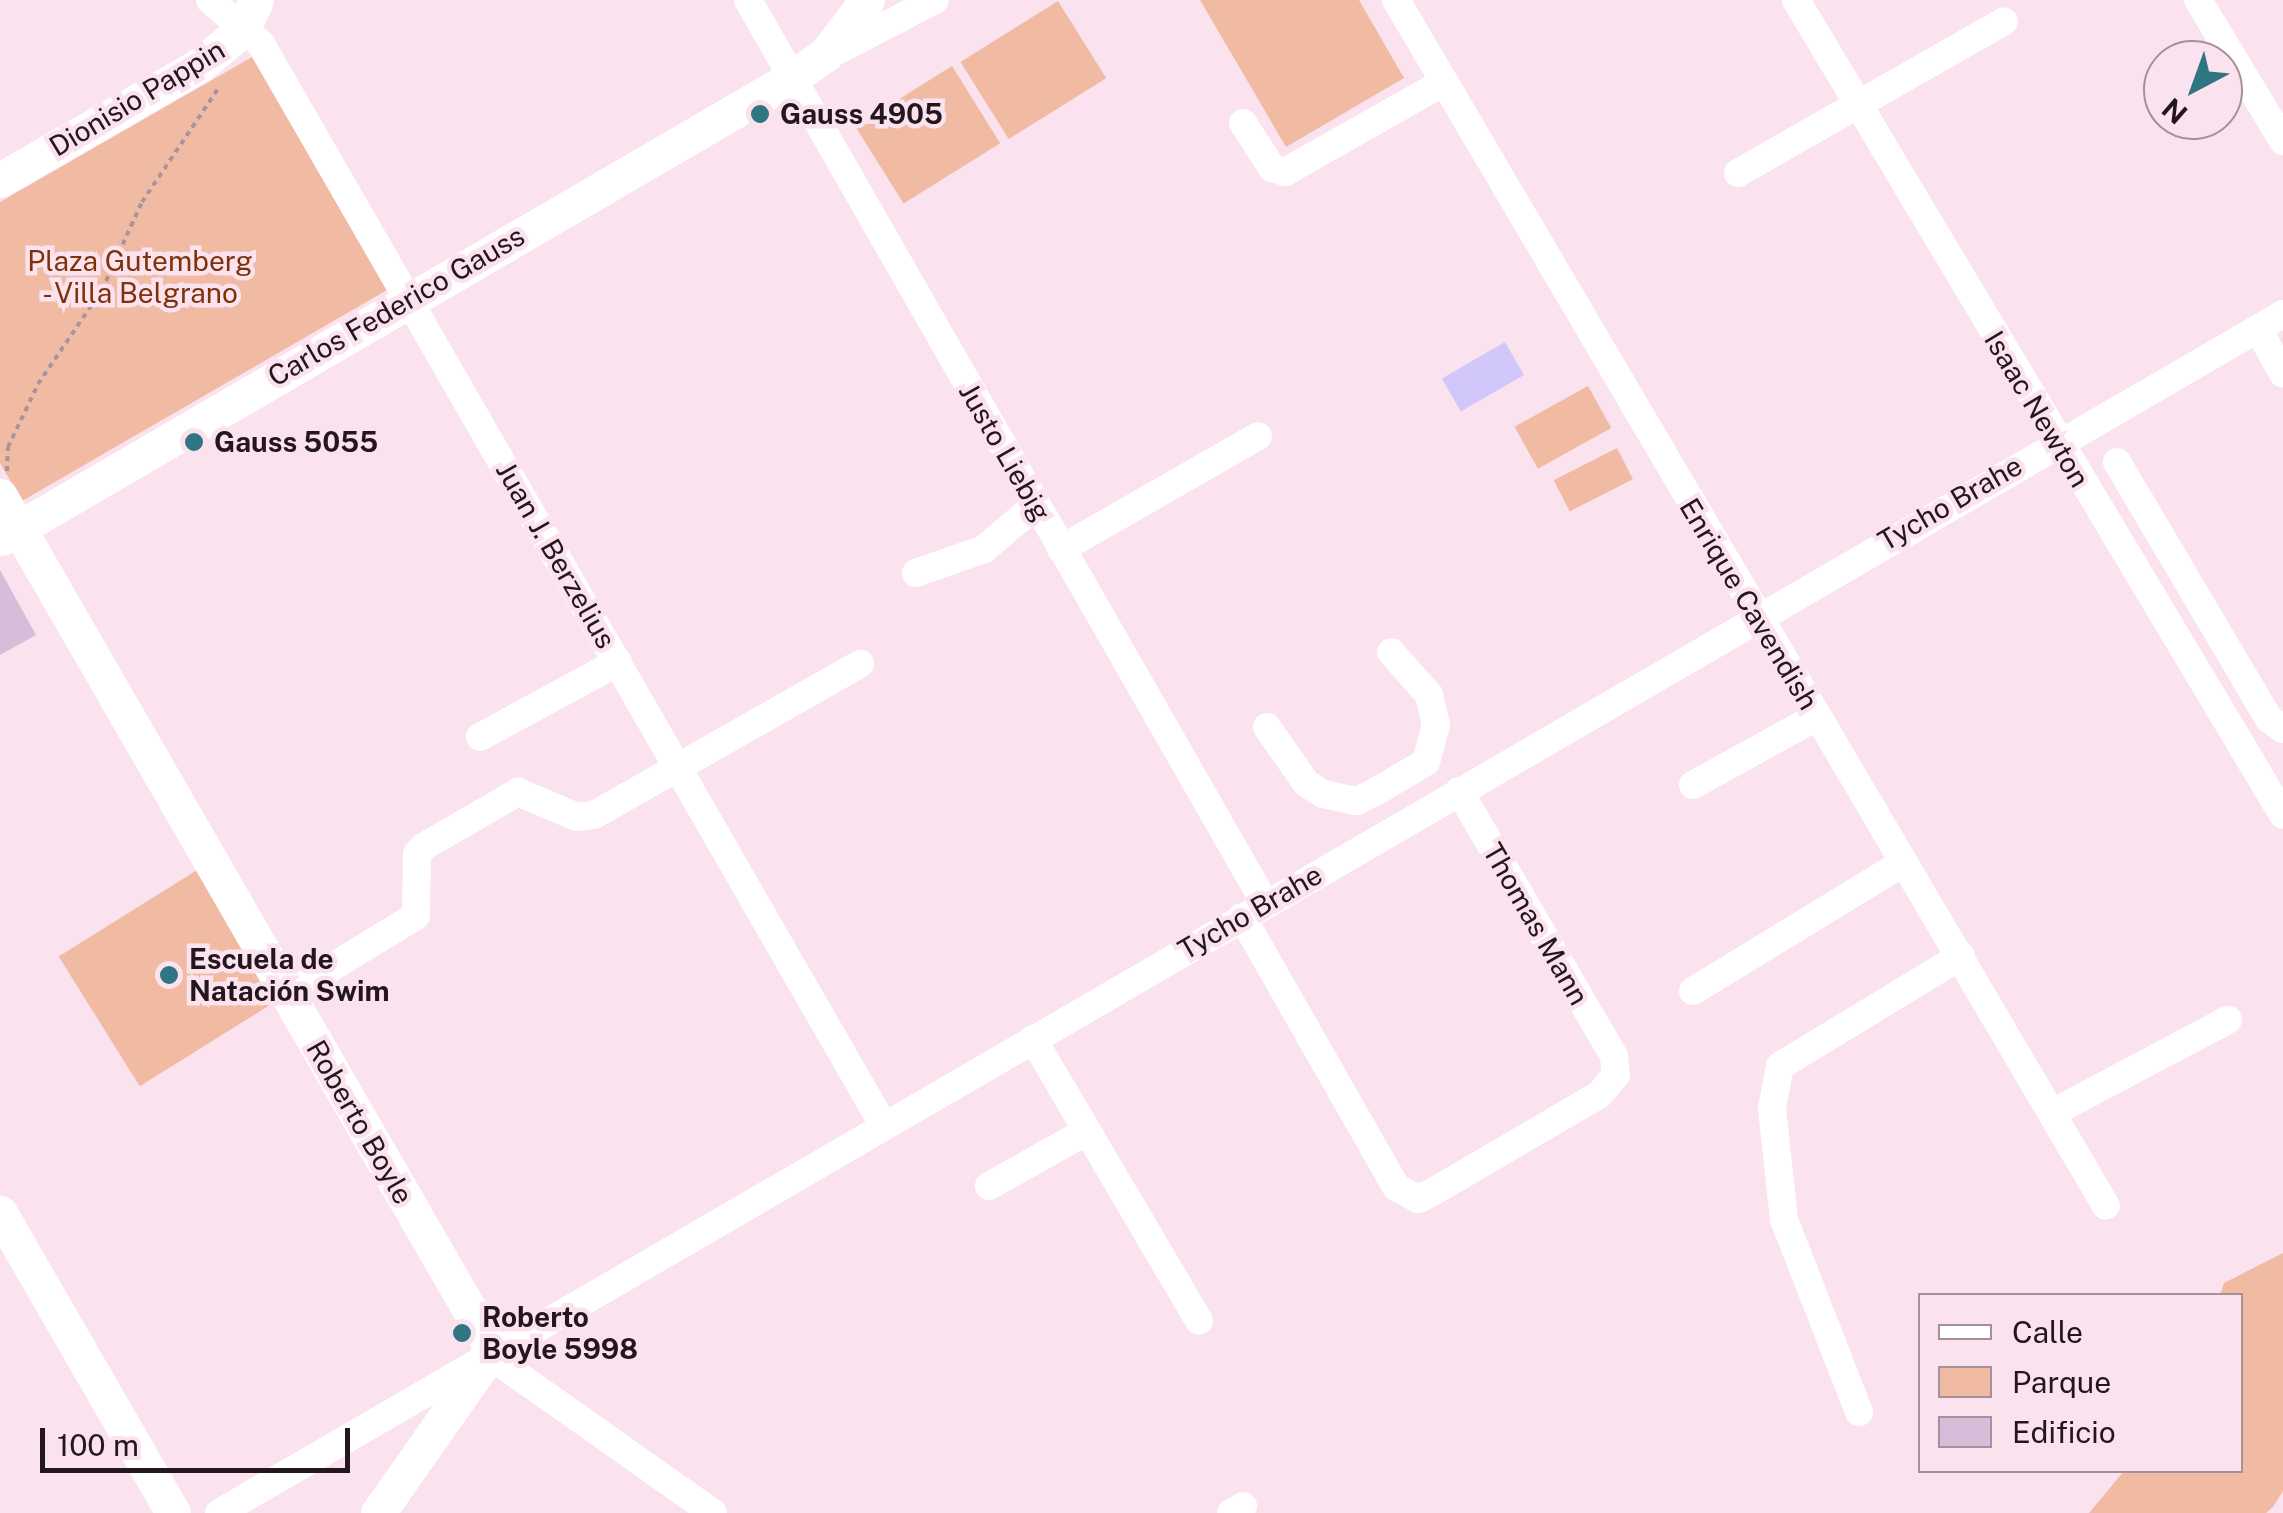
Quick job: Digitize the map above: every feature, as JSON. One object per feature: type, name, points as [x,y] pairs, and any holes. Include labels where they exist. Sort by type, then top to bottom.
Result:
[{"type":"main road","points":[[804,70],[868,0]]},
{"type":"main road","name":"Dionisio Pappin","points":[[0,180],[200,64],[250,15]]},
{"type":"main road","name":"Carlos Federico Gauss","points":[[9,533],[804,70]]},
{"type":"main road","name":"Roberto Boyle","points":[[3,488],[9,533],[480,1326],[489,1355]]},
{"type":"main road","points":[[0,1213],[173,1513]]},
{"type":"main road","points":[[378,1513],[489,1355]]},
{"type":"street","name":"Juan J. Berzelius","points":[[210,0],[250,15],[260,44],[884,1126]]},
{"type":"street","name":"Justo Liebig","points":[[748,0],[804,70],[1253,910],[1396,1187]]},
{"type":"street","name":"Carlos Federico Gauss","points":[[868,0],[884,19],[923,7]]},
{"type":"street","name":"Enrique Cavendish","points":[[1396,0],[1755,617],[1961,956],[2106,1206]]},
{"type":"street","name":"Isaac Newton","points":[[1796,0],[2055,442],[2275,785],[2283,815]]},
{"type":"street","points":[[2198,0],[2283,141]]},
{"type":"street","name":"Carlos Federico Gauss","points":[[804,70],[923,7]]},
{"type":"street","points":[[1738,173],[2004,21]]},
{"type":"street","points":[[1243,123],[1272,168],[1285,172],[1444,82]]},
{"type":"street","name":"Tycho Brahe","points":[[220,1513],[2055,442],[2283,314]]},
{"type":"street","points":[[2258,329],[2283,374]]},
{"type":"street","points":[[1061,550],[1258,436]]},
{"type":"street","points":[[2117,462],[2269,719],[2283,729]]},
{"type":"street","points":[[916,573],[984,549],[1035,506]]},
{"type":"street","points":[[1267,726],[1306,782],[1323,794],[1357,801],[1426,762],[1435,710],[1391,652]]},
{"type":"street","points":[[480,736],[618,662]]},
{"type":"street","points":[[286,995],[416,916],[423,847],[518,792],[577,818],[594,815],[860,664]]},
{"type":"street","points":[[1692,785],[1816,717]]},
{"type":"street","name":"Thomas Mann","points":[[1396,1187],[1418,1199],[1431,1194],[1599,1095],[1616,1075],[1614,1056],[1452,795],[1426,762]]},
{"type":"street","points":[[1693,991],[1904,862]]},
{"type":"street","points":[[1858,1412],[1784,1220],[1772,1108],[1780,1066],[1961,956]]},
{"type":"street","points":[[2052,1113],[2228,1020]]},
{"type":"street","points":[[1033,1039],[1199,1320]]},
{"type":"street","points":[[989,1186],[1087,1131]]},
{"type":"street","points":[[489,1355],[713,1513]]},
{"type":"path","points":[[3,488],[8,446],[38,384],[102,290],[180,138],[228,76]]},
{"type":"green space","points":[[1200,0],[1359,0],[1404,78],[1286,147]]},
{"type":"green space","points":[[1058,1],[1106,78],[1009,139],[960,62]]},
{"type":"green space","name":"Plaza Gutemberg - Villa Belgrano","points":[[252,57],[387,290],[22,501],[0,463],[0,202]]},
{"type":"green space","points":[[952,66],[1000,143],[904,204],[855,126]]},
{"type":"green space","points":[[1588,386],[1611,428],[1538,469],[1515,427]]},
{"type":"green space","points":[[1617,448],[1633,479],[1570,511],[1554,480]]},
{"type":"green space","name":"Escuela de Natación Swim","points":[[202,867],[283,997],[140,1086],[59,957]]},
{"type":"green space","points":[[2283,1253],[2283,1491],[2266,1513],[2089,1513],[2122,1473],[2243,1473],[2243,1293],[2221,1293],[2224,1283]]},
{"type":"shaded area","points":[[1505,342],[1524,375],[1461,411],[1442,378]]},
{"type":"building","points":[[0,570],[36,635],[0,655]]},
{"type":"place","name":"Gauss 4905","points":[[760,114]]},
{"type":"place","name":"Gauss 5055","points":[[194,442]]},
{"type":"place","name":"Escuela de Natación Swim","points":[[169,975]]},
{"type":"place","name":"Roberto Boyle 5998","points":[[462,1333]]}]
